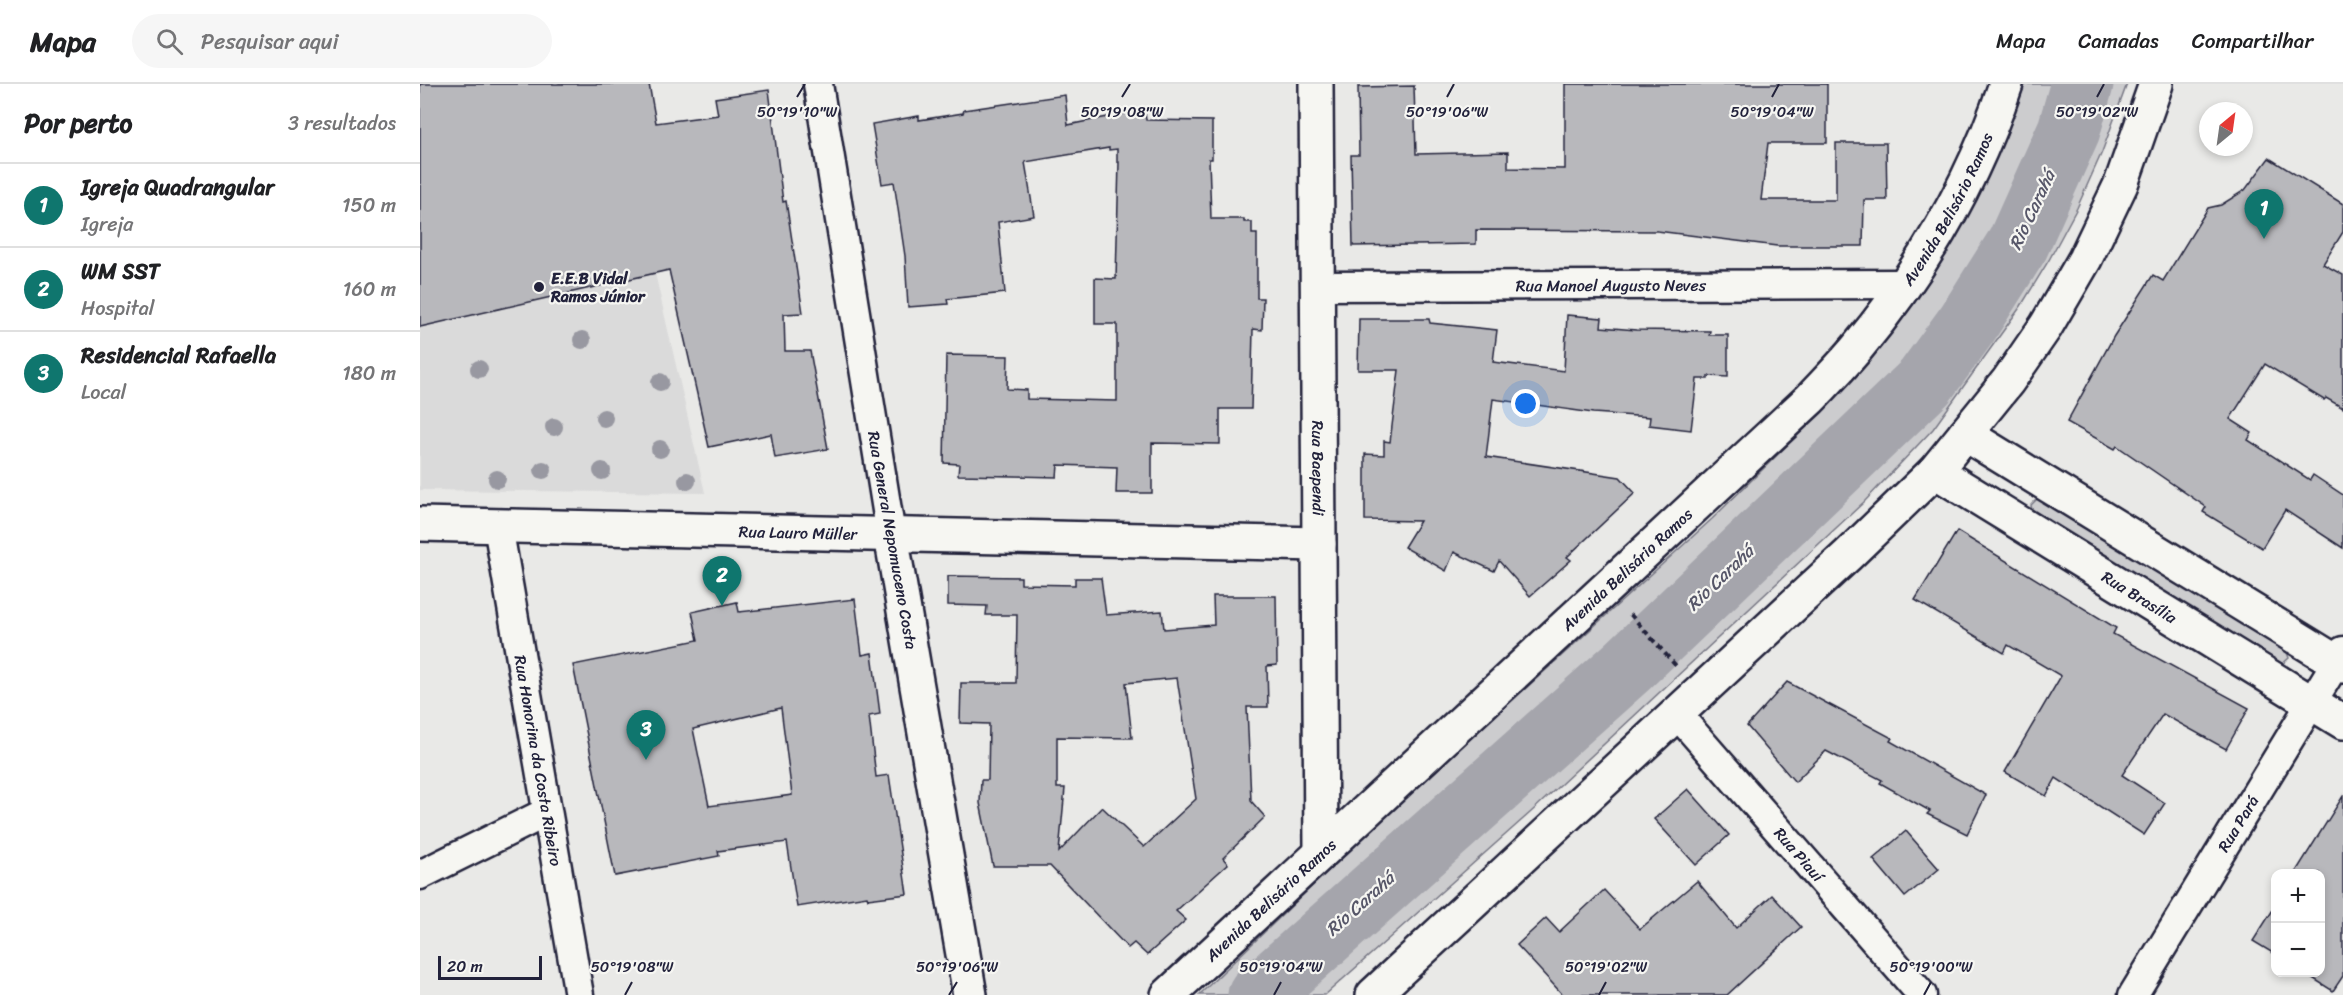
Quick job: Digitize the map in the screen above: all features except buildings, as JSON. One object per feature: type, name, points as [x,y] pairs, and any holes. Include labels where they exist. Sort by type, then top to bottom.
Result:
[{"type":"main road","name":"Rua Baependi","points":[[1316,84],[1321,851]]},
{"type":"main road","name":"Avenida Belisário Ramos","points":[[1168,995],[1810,399],[1857,348],[1905,284],[1941,228],[1973,171],[1992,127],[2006,84]]},
{"type":"main road","points":[[1373,995],[1863,541],[1935,471],[2008,381],[2046,326],[2085,259],[2121,184],[2157,84]]},
{"type":"main road","points":[[1965,434],[2341,659]]},
{"type":"main road","name":"Rua Brasília","points":[[1935,471],[2343,722]]},
{"type":"main road","name":"Rua Lauro Müller","points":[[420,524],[1319,544]]},
{"type":"main road","name":"Rua General Nepomuceno Costa","points":[[891,535],[970,995]]},
{"type":"street","name":"Rua General Nepomuceno Costa","points":[[818,84],[891,535]]},
{"type":"street","name":"Rua Manoel Augusto Neves","points":[[1317,286],[1905,284]]},
{"type":"street","name":"Rua Honorina da Costa Ribeiro","points":[[498,526],[579,995]]},
{"type":"street","name":"Rua Pará","points":[[2133,995],[2311,703],[2341,659]]},
{"type":"street","name":"Rua Piauí","points":[[1677,714],[1922,995]]},
{"type":"street","points":[[420,875],[548,812]]},
{"type":"path","points":[[1626,609],[1675,664]]},
{"type":"shaded area","name":"E.E.B Vidal Ramos Júnior","points":[[420,84],[612,84],[705,493],[420,490]]},
{"type":"shaded area","points":[[2023,84],[2127,84],[2102,152],[2077,208],[2049,260],[2021,306],[1933,429],[1864,502],[1531,812],[1325,995],[1199,995],[1384,817],[1712,519],[1821,412],[1925,283],[1999,149]]},
{"type":"shaded area","points":[[2039,497],[2285,647],[2289,658],[2281,665],[2037,515],[2032,511],[2031,505]]},
{"type":"waterway","name":"Rio Carahá","points":[[1259,995],[1627,667],[1925,382],[1968,323],[2018,244],[2069,130],[2082,84]]},
{"type":"place","name":"Igreja Quadrangular","points":[[2264,239]]},
{"type":"place","name":"E.E.B Vidal Ramos Júnior","points":[[539,287]]},
{"type":"place","name":"WM SST","points":[[722,606]]},
{"type":"place","name":"Residencial Rafaella","points":[[646,760]]}]
